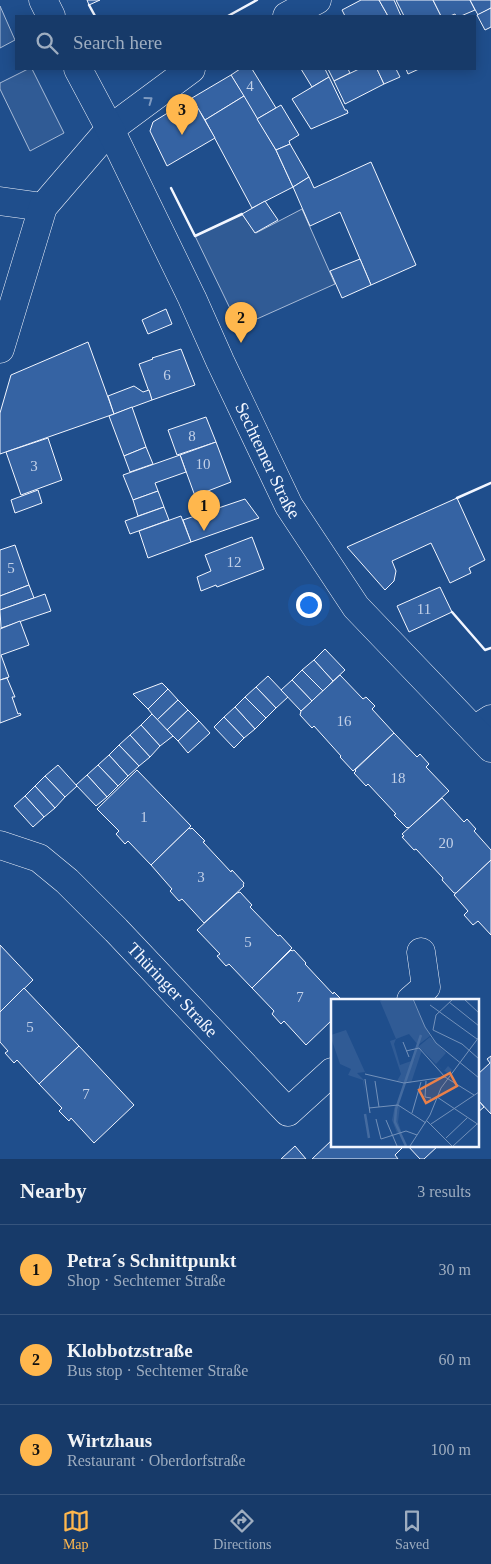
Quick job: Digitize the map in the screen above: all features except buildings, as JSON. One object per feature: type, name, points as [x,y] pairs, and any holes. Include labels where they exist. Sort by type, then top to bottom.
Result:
[{"type":"street","points":[[43,0],[50,15]]},
{"type":"street","points":[[289,15],[317,0]]},
{"type":"street","name":"Sechtemer Straße","points":[[79,70],[110,129],[199,312],[220,361],[289,506],[356,607],[485,732]]},
{"type":"street","points":[[0,349],[43,207],[110,129],[190,70]]},
{"type":"street","points":[[0,201],[43,207]]},
{"type":"street","name":"Thüringer Straße","points":[[0,845],[39,858],[67,880],[288,1112],[331,1073]]},
{"type":"street","points":[[412,999],[426,987],[421,952]]},
{"type":"shaded area","points":[[0,6],[15,40],[0,48]]},
{"type":"shaded area","points":[[26,70],[32,70],[64,133],[30,151],[0,89],[0,83]]},
{"type":"shaded area","points":[[302,209],[335,284],[239,327],[195,236],[242,214],[256,233]]},
{"type":"wall","points":[[230,15],[257,0]]},
{"type":"wall","points":[[89,5],[94,15]]},
{"type":"wall","points":[[171,188],[195,236],[242,214]]},
{"type":"wall","points":[[457,498],[491,483]]},
{"type":"wall","points":[[452,612],[485,650],[491,648]]},
{"type":"place","name":"Wirtzhaus","points":[[182,135]]},
{"type":"place","name":"Klobbotzstraße","points":[[241,343]]},
{"type":"place","name":"Petra´s Schnittpunkt","points":[[204,531]]}]
